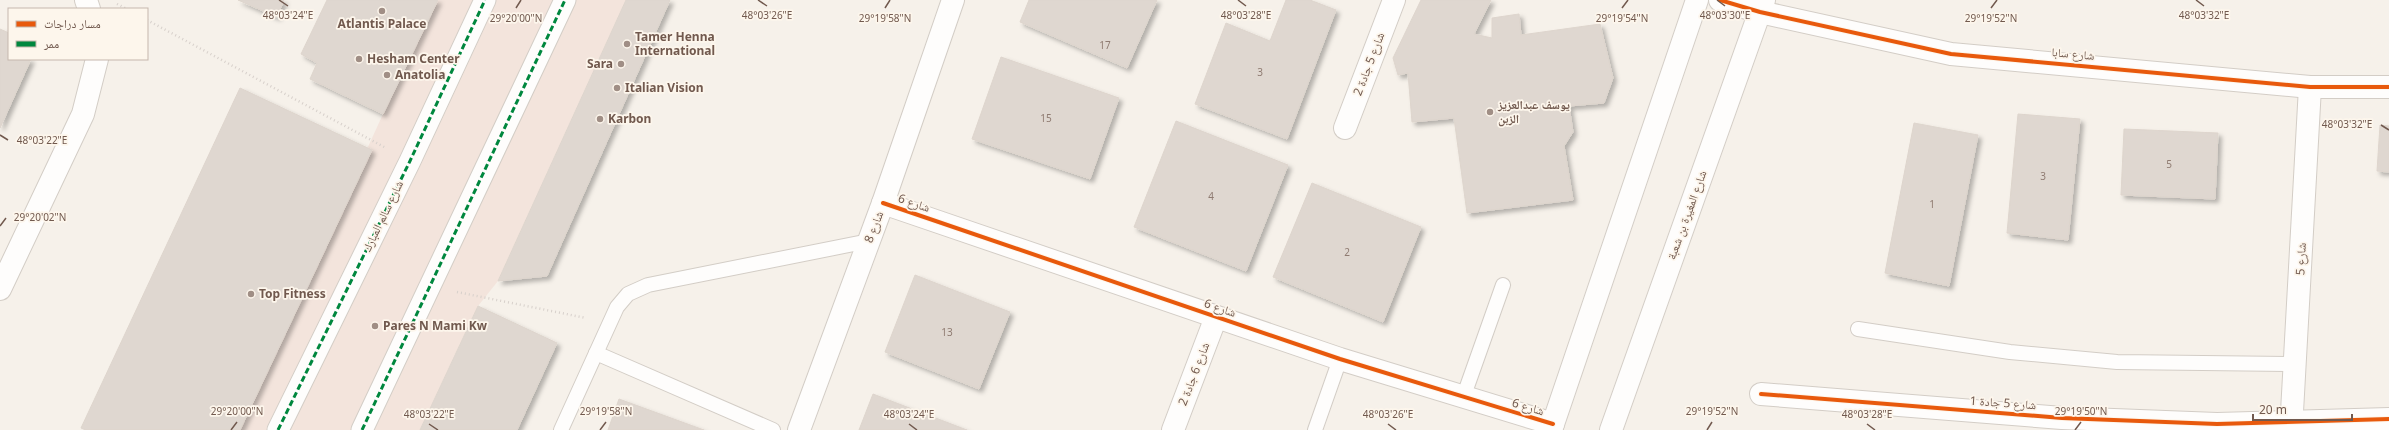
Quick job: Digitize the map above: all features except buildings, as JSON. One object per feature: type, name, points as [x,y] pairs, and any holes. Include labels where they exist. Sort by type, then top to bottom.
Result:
[{"type":"street","name":"شارع سالم المبارك","points":[[278,430],[410,161],[485,0]]},
{"type":"street","points":[[362,430],[431,286],[564,0]]},
{"type":"street","name":"شارع 8","points":[[799,430],[883,203],[953,0]]},
{"type":"street","name":"شارع 5 جادة 2","points":[[1345,128],[1394,0]]},
{"type":"street","points":[[1552,427],[1697,0]]},
{"type":"street","points":[[1720,0],[1762,6]]},
{"type":"street","name":"شارع سابا","points":[[1762,6],[1951,54],[2310,87],[2389,87]]},
{"type":"street","name":"شارع المغيرة بن شعبة","points":[[1611,430],[1762,6]]},
{"type":"street","points":[[0,288],[83,114],[98,60]]},
{"type":"street","name":"شارع 5","points":[[2291,425],[2310,87]]},
{"type":"street","name":"شارع 6","points":[[883,203],[1340,359],[1552,427]]},
{"type":"street","name":"شارع 6 جادة 2","points":[[1173,430],[1216,317]]},
{"type":"street","name":"شارع 5 جادة 1","points":[[1760,394],[2062,418],[2217,424],[2291,425],[2389,419]]},
{"type":"lane","points":[[561,430],[617,307],[628,294],[648,285],[869,241]]},
{"type":"lane","points":[[1463,398],[1503,284]]},
{"type":"lane","points":[[1858,329],[2010,352],[2117,362],[2295,364]]},
{"type":"lane","points":[[596,354],[772,430]]},
{"type":"lane","points":[[1315,430],[1340,359]]},
{"type":"path","points":[[148,21],[410,161]]},
{"type":"path","points":[[431,286],[610,323]]},
{"type":"shaded area","points":[[438,0],[626,0],[498,281],[478,306],[420,430],[239,430],[383,114]]},
{"type":"marked path","points":[[278,430],[410,161],[485,0]]},
{"type":"marked path","points":[[362,430],[565,0]]},
{"type":"cycle path","points":[[1720,0],[1760,12],[1951,54],[2310,87],[2389,87]]},
{"type":"cycle path","points":[[883,203],[1340,359],[1553,424]]},
{"type":"cycle path","points":[[1761,394],[2062,418],[2217,424],[2389,419]]},
{"type":"place","name":"Atlantis Palace","points":[[382,11]]},
{"type":"place","name":"Tamer Henna International","points":[[627,44]]},
{"type":"place","name":"Hesham Center","points":[[359,59]]},
{"type":"place","name":"Sara","points":[[621,64]]},
{"type":"place","name":"Anatolia","points":[[387,75]]},
{"type":"place","name":"Italian Vision","points":[[617,88]]},
{"type":"place","name":"يوسف عبدالعزيز الزبن","points":[[1490,112]]},
{"type":"place","name":"Karbon","points":[[600,119]]},
{"type":"place","name":"Top Fitness","points":[[251,294]]},
{"type":"place","name":"Pares N Mami Kw","points":[[375,326]]}]
